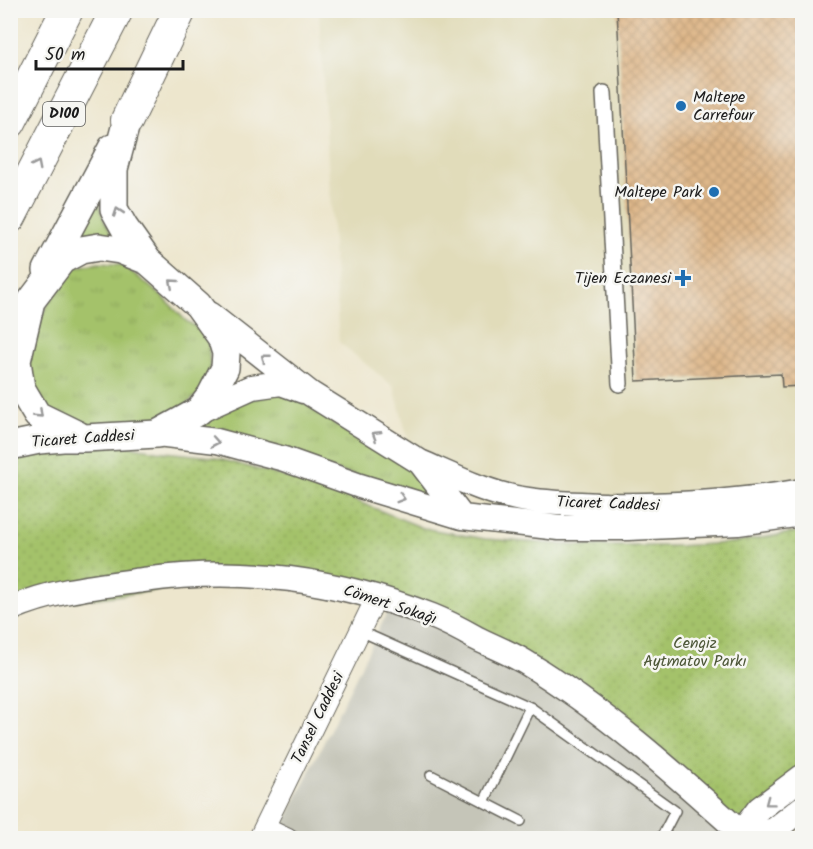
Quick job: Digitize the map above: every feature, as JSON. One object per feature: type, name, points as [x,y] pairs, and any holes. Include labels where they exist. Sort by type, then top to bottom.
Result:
[{"type":"highway","name":"D100","points":[[10,122],[67,10]]},
{"type":"highway","name":"D100","points":[[10,217],[117,10]]},
{"type":"highway","points":[[127,120],[180,10]]},
{"type":"main road","name":"Ticaret Caddesi","points":[[10,446],[63,438],[157,434],[199,411],[220,381],[225,368],[226,352],[221,337],[198,305],[148,261],[114,209],[114,168],[127,120]]},
{"type":"main road","points":[[10,339],[127,120]]},
{"type":"main road","points":[[85,438],[37,415],[21,388],[16,361],[31,301],[62,261],[81,250],[99,247],[120,250],[148,261]]},
{"type":"street","points":[[604,93],[620,384]]},
{"type":"street","name":"Ticaret Caddesi","points":[[198,305],[311,394],[420,462],[497,493],[527,500],[565,504],[683,506],[747,501],[802,491]]},
{"type":"street","name":"Ticaret Caddesi","points":[[199,411],[252,387],[281,383],[311,394]]},
{"type":"street","name":"Ticaret Caddesi","points":[[157,434],[217,441],[284,459],[360,486],[462,517],[559,528],[628,528],[738,524],[802,514]]},
{"type":"street","name":"Ticaret Caddesi","points":[[420,462],[462,517]]},
{"type":"street","name":"Cömert Sokağı","points":[[10,609],[51,595],[87,587],[203,573],[256,574],[302,580],[376,598],[433,616],[524,661],[590,705],[683,781],[740,836]]},
{"type":"street","name":"Tansel Caddesi","points":[[262,833],[376,598]]},
{"type":"street","points":[[740,836],[759,809],[802,777]]},
{"type":"street","points":[[740,836],[772,831],[802,808]]},
{"type":"street","points":[[262,833],[288,838]]},
{"type":"lane","points":[[360,631],[530,707],[675,811],[661,838]]},
{"type":"lane","points":[[484,802],[530,707]]},
{"type":"lane","points":[[431,775],[520,821]]},
{"type":"shaded area","points":[[319,11],[802,11],[802,496],[630,515],[485,506],[416,469],[394,387],[339,342]]},
{"type":"shaded area","points":[[391,605],[588,703],[738,838],[293,838],[280,832]]},
{"type":"green space","points":[[98,184],[99,203],[103,217],[110,231],[123,244],[62,252]]},
{"type":"green space","points":[[99,263],[123,265],[164,298],[186,321],[199,329],[209,344],[210,374],[199,394],[179,410],[136,425],[87,427],[55,415],[27,387],[32,335],[47,305],[76,267]]},
{"type":"green space","points":[[280,393],[298,399],[341,428],[416,469],[445,502],[195,429],[215,413],[234,404]]},
{"type":"green space","name":"Cengiz Aytmatov Parkı","points":[[85,438],[156,451],[212,457],[322,487],[423,528],[485,539],[584,546],[676,546],[732,543],[802,531],[802,777],[741,833],[590,705],[433,616],[270,576],[11,609],[10,451]]},
{"type":"building","name":"Maltepe Park","points":[[617,10],[802,10],[802,386],[782,387],[781,374],[636,381]]},
{"type":"place","name":"Maltepe Carrefour","points":[[681,106]]},
{"type":"place","name":"Maltepe Park","points":[[714,192]]},
{"type":"place","name":"Tijen Eczanesi","points":[[683,278]]}]
